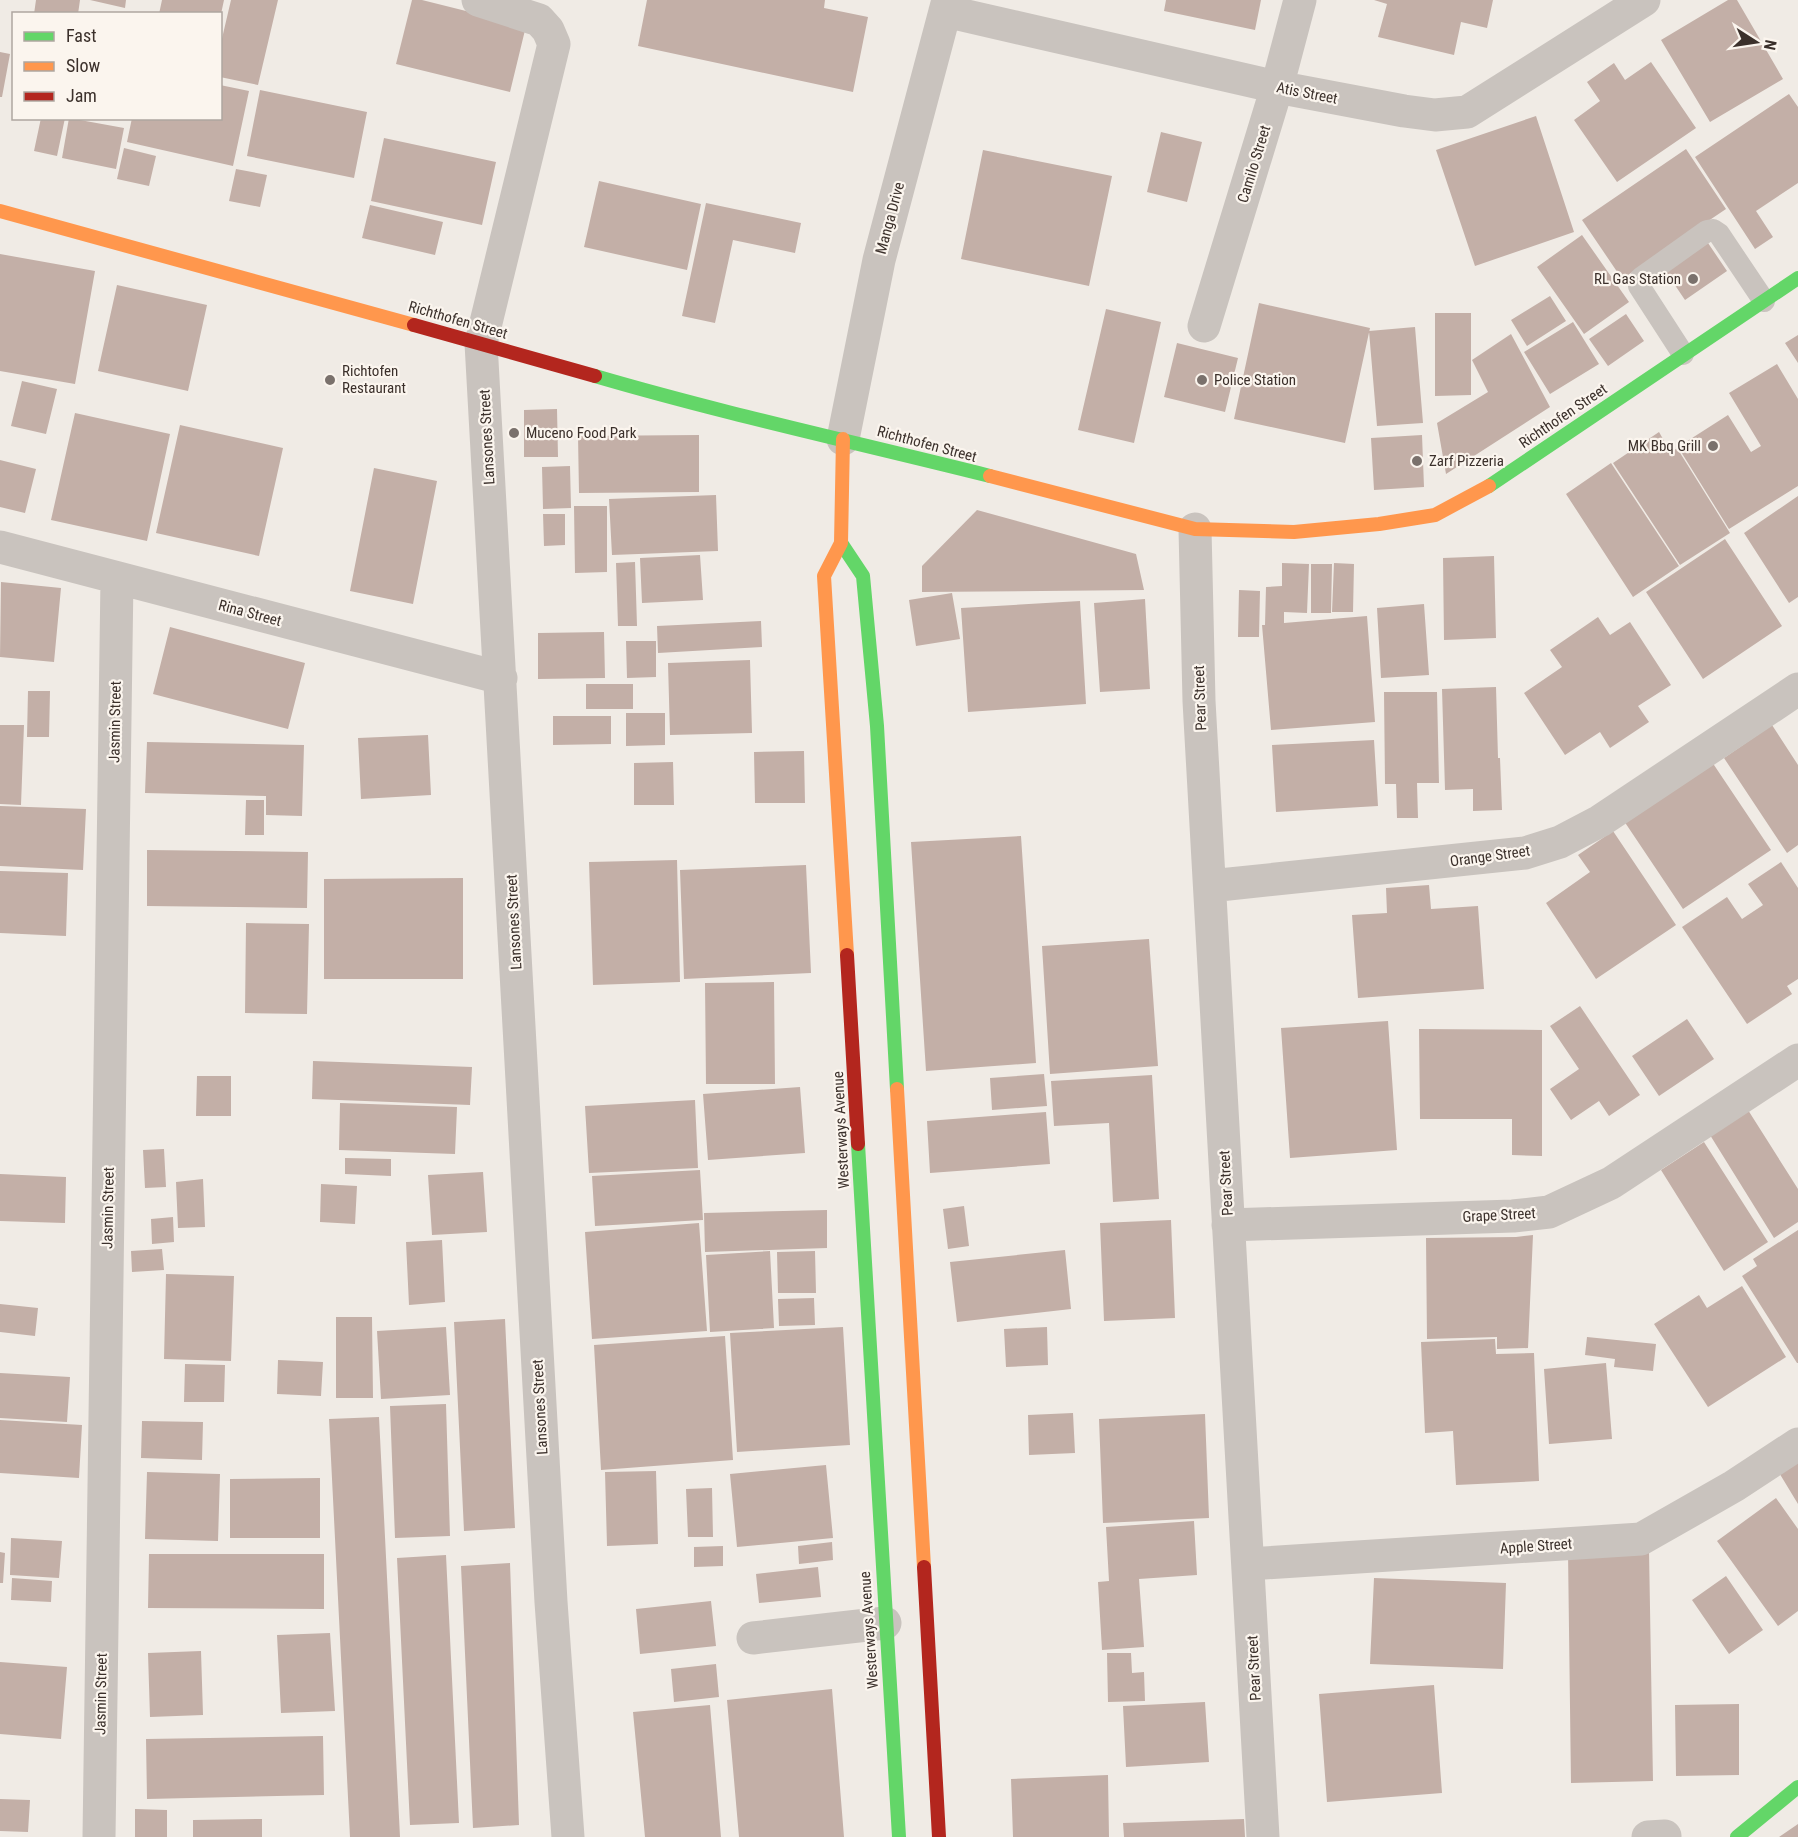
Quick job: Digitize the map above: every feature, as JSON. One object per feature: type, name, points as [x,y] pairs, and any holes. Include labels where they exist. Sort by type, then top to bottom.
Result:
[{"type":"street","name":"Lansones Street","points":[[478,0],[539,20],[548,30],[554,44],[481,343],[551,1602],[568,1837]]},
{"type":"street","name":"Camilo Street","points":[[1204,326],[1277,87],[1300,0]]},
{"type":"street","name":"Atis Street","points":[[947,6],[1277,87],[1435,115],[1467,112],[1644,0]]},
{"type":"street","name":"Manga Drive","points":[[843,439],[879,260],[947,6]]},
{"type":"street","name":"Richthofen Street","points":[[0,211],[481,343],[681,401],[843,439],[1195,529],[1294,532],[1379,524],[1435,515],[1484,490],[1798,278]]},
{"type":"street","name":"Westerways Avenue","points":[[843,439],[841,543],[824,576],[842,768],[883,1490],[885,1623],[901,1767],[898,1837]]},
{"type":"street","name":"Pear Street","points":[[1195,529],[1199,701],[1263,1837]]},
{"type":"street","points":[[841,543],[863,576],[931,1765],[939,1837]]},
{"type":"street","name":"Rina Street","points":[[0,547],[501,678]]},
{"type":"street","name":"Jasmin Street","points":[[99,1837],[117,578]]},
{"type":"street","name":"Orange Street","points":[[1209,886],[1525,853],[1560,842],[1600,821],[1798,689]]},
{"type":"street","name":"Grape Street","points":[[1228,1225],[1513,1216],[1549,1212],[1611,1183],[1798,1060]]},
{"type":"street","name":"Apple Street","points":[[1248,1564],[1641,1539],[1734,1486],[1798,1444]]},
{"type":"street","points":[[753,1638],[885,1623]]},
{"type":"street","points":[[1737,1837],[1798,1787]]},
{"type":"lane","points":[[1683,354],[1639,286],[1641,278],[1707,231],[1713,230],[1719,234],[1764,301]]},
{"type":"building","points":[[36,0],[80,0],[78,12],[34,12]]},
{"type":"building","points":[[90,0],[126,0],[125,8]]},
{"type":"building","points":[[162,0],[224,0],[221,12],[159,12]]},
{"type":"building","points":[[231,0],[278,0],[258,85],[222,77],[222,38]]},
{"type":"building","points":[[412,0],[422,0],[526,26],[510,92],[396,64]]},
{"type":"building","points":[[647,0],[825,0],[824,8],[868,17],[853,92],[638,46]]},
{"type":"building","points":[[1166,0],[1261,0],[1255,30],[1164,11]]},
{"type":"building","points":[[1374,0],[1493,0],[1487,28],[1461,22],[1454,55],[1378,37],[1387,4]]},
{"type":"building","points":[[1728,0],[1737,0],[1783,79],[1710,122],[1661,40]]},
{"type":"building","points":[[0,52],[10,54],[2,97],[0,97]]},
{"type":"building","points":[[1651,62],[1696,128],[1617,182],[1574,120],[1600,101],[1587,82],[1614,63],[1625,80]]},
{"type":"building","points":[[222,85],[249,91],[233,166],[127,142],[132,120],[222,120]]},
{"type":"building","points":[[260,90],[367,112],[354,178],[247,156]]},
{"type":"building","points":[[1789,94],[1798,107],[1798,183],[1756,211],[1773,237],[1755,249],[1695,157]]},
{"type":"building","points":[[1536,116],[1574,232],[1475,266],[1436,150]]},
{"type":"building","points":[[41,120],[65,120],[57,156],[34,151]]},
{"type":"building","points":[[69,120],[124,128],[116,169],[62,158]]},
{"type":"building","points":[[1161,132],[1202,142],[1187,202],[1147,192]]},
{"type":"building","points":[[384,138],[496,162],[482,225],[371,201]]},
{"type":"building","points":[[124,148],[156,156],[149,186],[117,179]]},
{"type":"building","points":[[1686,149],[1726,209],[1622,279],[1582,220]]},
{"type":"building","points":[[983,150],[1112,176],[1089,286],[961,259]]},
{"type":"building","points":[[236,169],[267,175],[260,207],[229,201]]},
{"type":"building","points":[[599,181],[701,204],[687,270],[584,247]]},
{"type":"building","points":[[706,203],[801,223],[795,253],[733,240],[715,323],[682,316]]},
{"type":"building","points":[[370,205],[443,222],[435,255],[362,238]]},
{"type":"building","points":[[1582,235],[1629,302],[1584,334],[1537,267]]},
{"type":"building","points":[[1708,243],[1727,271],[1685,300],[1666,272]]},
{"type":"building","points":[[0,254],[95,271],[75,384],[0,371]]},
{"type":"building","points":[[117,285],[207,305],[188,391],[98,371]]},
{"type":"building","points":[[1550,296],[1566,321],[1527,346],[1511,320]]},
{"type":"building","points":[[1259,303],[1370,328],[1345,443],[1234,419]]},
{"type":"building","points":[[1106,309],[1161,322],[1134,443],[1078,430]]},
{"type":"building","points":[[1435,313],[1471,313],[1471,395],[1435,396]]},
{"type":"building","points":[[1626,314],[1644,341],[1608,366],[1589,339]]},
{"type":"building","points":[[1573,322],[1599,364],[1550,394],[1524,352]]},
{"type":"building","points":[[1415,327],[1423,423],[1377,426],[1369,331]]},
{"type":"building","points":[[1511,334],[1550,407],[1446,474],[1437,423],[1488,392],[1472,360]]},
{"type":"building","points":[[1798,335],[1798,363],[1785,343]]},
{"type":"building","points":[[1177,343],[1238,358],[1225,412],[1164,397]]},
{"type":"building","name":"MK Bbq Grill","points":[[1777,364],[1798,399],[1798,486],[1729,529],[1678,447],[1728,415],[1751,452],[1761,446],[1729,393]]},
{"type":"building","points":[[22,381],[57,389],[46,434],[11,426]]},
{"type":"building","points":[[557,409],[558,457],[524,457],[524,410]]},
{"type":"building","points":[[75,413],[170,434],[147,541],[51,520]]},
{"type":"building","points":[[180,425],[283,448],[259,556],[156,533]]},
{"type":"building","points":[[1659,432],[1671,453],[1677,448],[1730,533],[1680,565],[1613,463]]},
{"type":"building","points":[[699,435],[699,492],[579,493],[578,436]]},
{"type":"building","points":[[1422,435],[1424,487],[1374,490],[1371,438]]},
{"type":"building","points":[[0,460],[36,469],[25,513],[0,507]]},
{"type":"building","points":[[1611,463],[1679,566],[1633,597],[1566,494]]},
{"type":"building","points":[[570,466],[571,508],[543,509],[542,467]]},
{"type":"building","points":[[374,468],[437,481],[413,604],[350,591]]},
{"type":"building","points":[[716,495],[718,551],[612,555],[609,499]]},
{"type":"building","points":[[1798,496],[1798,597],[1789,603],[1744,533]]},
{"type":"building","points":[[574,506],[607,506],[607,572],[575,573]]},
{"type":"building","points":[[977,510],[1136,554],[1144,590],[922,592],[922,566]]},
{"type":"building","points":[[543,514],[565,514],[565,545],[544,546]]},
{"type":"building","points":[[1725,539],[1782,626],[1703,679],[1646,592]]},
{"type":"building","points":[[700,555],[703,600],[642,603],[640,558]]},
{"type":"building","points":[[1494,556],[1496,638],[1444,640],[1443,558]]},
{"type":"building","points":[[635,562],[637,626],[618,626],[616,563]]},
{"type":"building","points":[[1282,563],[1309,564],[1307,613],[1284,612],[1284,623],[1367,616],[1375,722],[1271,730],[1262,625],[1265,625],[1266,587],[1282,586]]},
{"type":"building","points":[[1334,563],[1354,564],[1353,612],[1332,612]]},
{"type":"building","points":[[1311,564],[1332,564],[1331,613],[1311,613]]},
{"type":"building","points":[[1,582],[61,588],[54,662],[0,657]]},
{"type":"building","points":[[1239,590],[1260,591],[1259,637],[1238,637]]},
{"type":"building","points":[[952,593],[960,639],[916,646],[909,600]]},
{"type":"building","points":[[1145,599],[1150,689],[1100,692],[1094,603]]},
{"type":"building","points":[[1080,601],[1086,704],[968,712],[961,608]]},
{"type":"building","points":[[1424,604],[1429,675],[1381,678],[1377,608]]},
{"type":"building","points":[[1598,617],[1610,635],[1630,622],[1671,685],[1638,706],[1649,722],[1610,748],[1600,732],[1565,755],[1524,693],[1562,667],[1550,650]]},
{"type":"building","points":[[761,621],[762,647],[658,653],[657,626]]},
{"type":"building","points":[[170,627],[305,663],[288,729],[153,694]]},
{"type":"building","points":[[604,632],[605,678],[538,679],[538,633]]},
{"type":"building","points":[[626,641],[656,641],[656,677],[627,678]]},
{"type":"building","points":[[750,660],[752,733],[670,735],[668,663]]},
{"type":"building","points":[[586,684],[633,684],[633,709],[586,709]]},
{"type":"building","points":[[1496,687],[1502,810],[1473,811],[1473,789],[1445,790],[1442,689]]},
{"type":"building","points":[[28,691],[50,691],[49,737],[27,737]]},
{"type":"building","points":[[1384,692],[1437,692],[1439,783],[1417,783],[1418,818],[1397,818],[1396,784],[1385,784]]},
{"type":"building","points":[[626,713],[665,713],[665,745],[626,746]]},
{"type":"building","points":[[553,716],[611,716],[611,744],[553,745]]},
{"type":"building","points":[[0,725],[24,725],[21,805],[0,804]]},
{"type":"building","points":[[1772,725],[1798,765],[1798,845],[1787,853],[1724,758]]},
{"type":"building","points":[[428,735],[431,795],[361,799],[358,738]]},
{"type":"building","points":[[1374,740],[1378,806],[1276,812],[1272,745]]},
{"type":"building","points":[[147,742],[304,745],[302,816],[266,815],[266,796],[145,793]]},
{"type":"building","points":[[804,751],[805,803],[755,803],[754,752]]},
{"type":"building","points":[[673,762],[674,805],[634,805],[634,763]]},
{"type":"building","points":[[1712,762],[1771,850],[1683,909],[1624,821]]},
{"type":"building","points":[[246,800],[264,800],[264,835],[245,835]]},
{"type":"building","points":[[0,806],[86,809],[83,870],[0,866]]},
{"type":"building","points":[[1613,831],[1676,925],[1596,979],[1546,903],[1590,872],[1578,855]]},
{"type":"building","points":[[1021,836],[1036,1063],[926,1071],[911,842]]},
{"type":"building","points":[[147,850],[308,852],[307,908],[147,906]]},
{"type":"building","points":[[677,860],[680,982],[593,985],[589,862]]},
{"type":"building","points":[[1781,862],[1798,888],[1798,979],[1787,986],[1792,994],[1747,1024],[1682,927],[1727,897],[1742,919],[1763,905],[1748,884]]},
{"type":"building","points":[[806,865],[811,973],[684,979],[680,870]]},
{"type":"building","points":[[0,871],[68,873],[66,936],[0,933]]},
{"type":"building","points":[[463,878],[463,979],[324,979],[324,879]]},
{"type":"building","points":[[1429,885],[1431,909],[1478,906],[1484,989],[1358,998],[1352,915],[1387,913],[1386,888]]},
{"type":"building","points":[[246,923],[309,924],[307,1014],[245,1013]]},
{"type":"building","points":[[1149,939],[1158,1066],[1050,1074],[1042,946]]},
{"type":"building","points":[[774,982],[775,1084],[706,1084],[705,983]]},
{"type":"building","points":[[1580,1006],[1640,1095],[1609,1116],[1599,1101],[1571,1120],[1550,1089],[1579,1069],[1550,1026]]},
{"type":"building","points":[[1687,1019],[1714,1059],[1659,1096],[1632,1056]]},
{"type":"building","points":[[1388,1021],[1397,1150],[1290,1158],[1281,1028]]},
{"type":"building","points":[[1419,1029],[1542,1030],[1542,1156],[1512,1155],[1512,1119],[1420,1119]]},
{"type":"building","points":[[313,1061],[472,1067],[470,1105],[312,1099]]},
{"type":"building","points":[[1044,1074],[1047,1106],[992,1110],[990,1078]]},
{"type":"building","points":[[1152,1075],[1159,1199],[1113,1202],[1109,1123],[1054,1126],[1051,1081]]},
{"type":"building","points":[[197,1076],[231,1076],[231,1116],[196,1116]]},
{"type":"building","points":[[800,1087],[805,1153],[708,1160],[703,1094]]},
{"type":"building","points":[[695,1100],[698,1168],[589,1173],[585,1106]]},
{"type":"building","points":[[340,1103],[457,1107],[455,1154],[339,1150]]},
{"type":"building","points":[[1748,1110],[1798,1189],[1798,1222],[1774,1238],[1710,1135]]},
{"type":"building","points":[[1046,1112],[1050,1164],[930,1173],[927,1121]]},
{"type":"building","points":[[1704,1142],[1768,1242],[1724,1271],[1661,1170]]},
{"type":"building","points":[[164,1149],[166,1187],[145,1188],[143,1150]]},
{"type":"building","points":[[345,1158],[391,1159],[391,1176],[345,1174]]},
{"type":"building","points":[[700,1170],[703,1220],[595,1226],[592,1176]]},
{"type":"building","points":[[483,1172],[487,1232],[432,1235],[428,1175]]},
{"type":"building","points":[[0,1174],[66,1177],[65,1223],[0,1221]]},
{"type":"building","points":[[203,1179],[205,1227],[178,1228],[176,1182]]},
{"type":"building","points":[[321,1184],[357,1186],[355,1224],[320,1222]]},
{"type":"building","points":[[964,1206],[969,1246],[948,1249],[943,1209]]},
{"type":"building","points":[[827,1210],[827,1248],[705,1252],[704,1213]]},
{"type":"building","points":[[173,1217],[174,1242],[152,1244],[151,1219]]},
{"type":"building","points":[[1171,1220],[1175,1318],[1104,1321],[1100,1223]]},
{"type":"building","points":[[699,1223],[707,1331],[592,1339],[585,1232]]},
{"type":"building","points":[[1798,1230],[1797,1363],[1742,1276],[1757,1266],[1753,1259]]},
{"type":"building","points":[[1533,1235],[1528,1348],[1497,1349],[1497,1337],[1427,1339],[1426,1238]]},
{"type":"building","points":[[442,1240],[445,1302],[409,1305],[406,1242]]},
{"type":"building","points":[[162,1249],[164,1270],[132,1272],[131,1251]]},
{"type":"building","points":[[1065,1250],[1071,1309],[957,1322],[950,1262]]},
{"type":"building","points":[[770,1251],[774,1328],[710,1332],[706,1255]]},
{"type":"building","points":[[815,1251],[816,1293],[778,1293],[777,1252]]},
{"type":"building","points":[[166,1274],[234,1276],[231,1361],[164,1359]]},
{"type":"building","points":[[1742,1286],[1786,1357],[1708,1407],[1654,1324],[1699,1295],[1707,1308]]},
{"type":"building","points":[[814,1298],[815,1325],[779,1326],[778,1299]]},
{"type":"building","points":[[0,1304],[38,1308],[35,1336],[0,1332]]},
{"type":"building","points":[[336,1317],[372,1317],[373,1398],[336,1398]]},
{"type":"building","points":[[505,1319],[515,1528],[464,1531],[454,1322]]},
{"type":"building","points":[[446,1327],[450,1395],[381,1399],[377,1331]]},
{"type":"building","points":[[843,1327],[850,1445],[737,1452],[730,1333]]},
{"type":"building","points":[[1047,1327],[1048,1365],[1006,1367],[1004,1329]]},
{"type":"building","points":[[725,1336],[733,1460],[601,1470],[594,1345]]},
{"type":"building","points":[[1587,1337],[1656,1344],[1653,1371],[1614,1367],[1615,1359],[1585,1355]]},
{"type":"building","points":[[1495,1339],[1496,1354],[1534,1353],[1539,1481],[1456,1485],[1453,1431],[1425,1433],[1421,1342]]},
{"type":"building","points":[[278,1360],[323,1362],[321,1396],[277,1394]]},
{"type":"building","points":[[1606,1363],[1612,1439],[1549,1444],[1544,1369]]},
{"type":"building","points":[[185,1364],[225,1365],[224,1402],[184,1402]]},
{"type":"building","points":[[0,1373],[70,1377],[67,1422],[0,1418]]},
{"type":"building","points":[[446,1404],[450,1536],[395,1538],[390,1406]]},
{"type":"building","points":[[1073,1413],[1075,1453],[1029,1455],[1028,1415]]},
{"type":"building","points":[[1205,1414],[1209,1518],[1103,1523],[1099,1419]]},
{"type":"building","points":[[379,1417],[400,1837],[350,1837],[329,1419]]},
{"type":"building","points":[[0,1420],[82,1425],[79,1478],[0,1473]]},
{"type":"building","points":[[142,1421],[203,1422],[202,1460],[141,1458]]},
{"type":"building","points":[[1798,1460],[1798,1504],[1778,1471]]},
{"type":"building","points":[[826,1465],[833,1538],[737,1547],[730,1474]]},
{"type":"building","points":[[656,1471],[658,1544],[607,1546],[605,1472]]},
{"type":"building","points":[[147,1472],[220,1474],[218,1541],[145,1539]]},
{"type":"building","points":[[320,1478],[320,1538],[230,1538],[230,1479]]},
{"type":"building","points":[[712,1488],[713,1537],[688,1537],[686,1489]]},
{"type":"building","points":[[1776,1498],[1798,1529],[1798,1611],[1778,1626],[1717,1541]]},
{"type":"building","points":[[1194,1521],[1197,1575],[1139,1579],[1144,1647],[1102,1650],[1098,1582],[1109,1581],[1106,1527]]},
{"type":"building","points":[[11,1538],[62,1541],[59,1578],[10,1575]]},
{"type":"building","points":[[832,1542],[833,1560],[799,1564],[798,1546]]},
{"type":"building","points":[[723,1546],[723,1566],[694,1567],[694,1547]]},
{"type":"building","points":[[1649,1550],[1653,1781],[1571,1783],[1568,1552]]},
{"type":"building","points":[[0,1552],[5,1553],[3,1583],[0,1583]]},
{"type":"building","points":[[149,1554],[324,1554],[324,1609],[148,1608]]},
{"type":"building","points":[[446,1555],[459,1823],[410,1825],[397,1558]]},
{"type":"building","points":[[510,1563],[519,1825],[473,1828],[461,1566]]},
{"type":"building","points":[[818,1567],[821,1597],[759,1603],[756,1574]]},
{"type":"building","points":[[1726,1576],[1763,1630],[1729,1654],[1692,1600]]},
{"type":"building","points":[[12,1578],[52,1581],[51,1602],[11,1600]]},
{"type":"building","points":[[1374,1578],[1506,1583],[1503,1669],[1370,1664]]},
{"type":"building","points":[[711,1601],[716,1646],[640,1654],[636,1609]]},
{"type":"building","points":[[330,1633],[335,1711],[281,1713],[277,1635]]},
{"type":"building","points":[[201,1651],[203,1715],[150,1717],[148,1653]]},
{"type":"building","points":[[1107,1653],[1131,1653],[1132,1673],[1144,1672],[1145,1701],[1108,1702]]},
{"type":"building","points":[[0,1662],[67,1667],[61,1739],[0,1734]]},
{"type":"building","points":[[716,1664],[719,1697],[674,1702],[671,1669]]},
{"type":"building","points":[[1434,1685],[1442,1793],[1327,1802],[1319,1694]]},
{"type":"building","points":[[832,1689],[844,1837],[739,1837],[727,1700]]},
{"type":"building","points":[[1205,1702],[1209,1762],[1126,1767],[1123,1706]]},
{"type":"building","points":[[1739,1704],[1739,1775],[1676,1776],[1675,1705]]},
{"type":"building","points":[[710,1705],[721,1837],[645,1837],[633,1712]]},
{"type":"building","points":[[323,1736],[324,1795],[147,1799],[146,1739]]},
{"type":"building","points":[[1108,1775],[1109,1837],[1013,1837],[1011,1779]]},
{"type":"building","points":[[0,1799],[30,1800],[28,1832],[0,1831]]},
{"type":"building","points":[[135,1809],[167,1810],[167,1837],[135,1837]]},
{"type":"building","points":[[262,1819],[262,1837],[193,1837],[193,1820]]},
{"type":"building","points":[[1244,1819],[1245,1837],[1124,1837],[1123,1823]]},
{"type":"building","points":[[1798,1824],[1798,1837],[1779,1837]]},
{"type":"traffic: fast","points":[[1489,486],[1798,278]]},
{"type":"traffic: fast","points":[[595,376],[742,416],[990,476]]},
{"type":"traffic: fast","points":[[841,543],[863,576],[877,726],[897,1089]]},
{"type":"traffic: fast","points":[[858,1144],[899,1837]]},
{"type":"traffic: fast","points":[[1737,1837],[1798,1787]]},
{"type":"traffic: slow","points":[[0,211],[414,325]]},
{"type":"traffic: slow","points":[[843,439],[841,543],[824,576],[847,955]]},
{"type":"traffic: slow","points":[[990,476],[1195,529],[1294,532],[1379,524],[1435,515],[1489,486]]},
{"type":"traffic: slow","points":[[897,1089],[924,1567]]},
{"type":"traffic: jam","points":[[414,325],[595,376]]},
{"type":"traffic: jam","points":[[847,955],[858,1144]]},
{"type":"traffic: jam","points":[[924,1567],[939,1837]]},
{"type":"place","name":"RL Gas Station","points":[[1693,279]]},
{"type":"place","name":"Richtofen Restaurant","points":[[330,380]]},
{"type":"place","name":"Police Station","points":[[1202,380]]},
{"type":"place","name":"Muceno Food Park","points":[[514,433]]},
{"type":"place","name":"MK Bbq Grill","points":[[1713,446]]},
{"type":"place","name":"Zarf Pizzeria","points":[[1417,461]]}]
